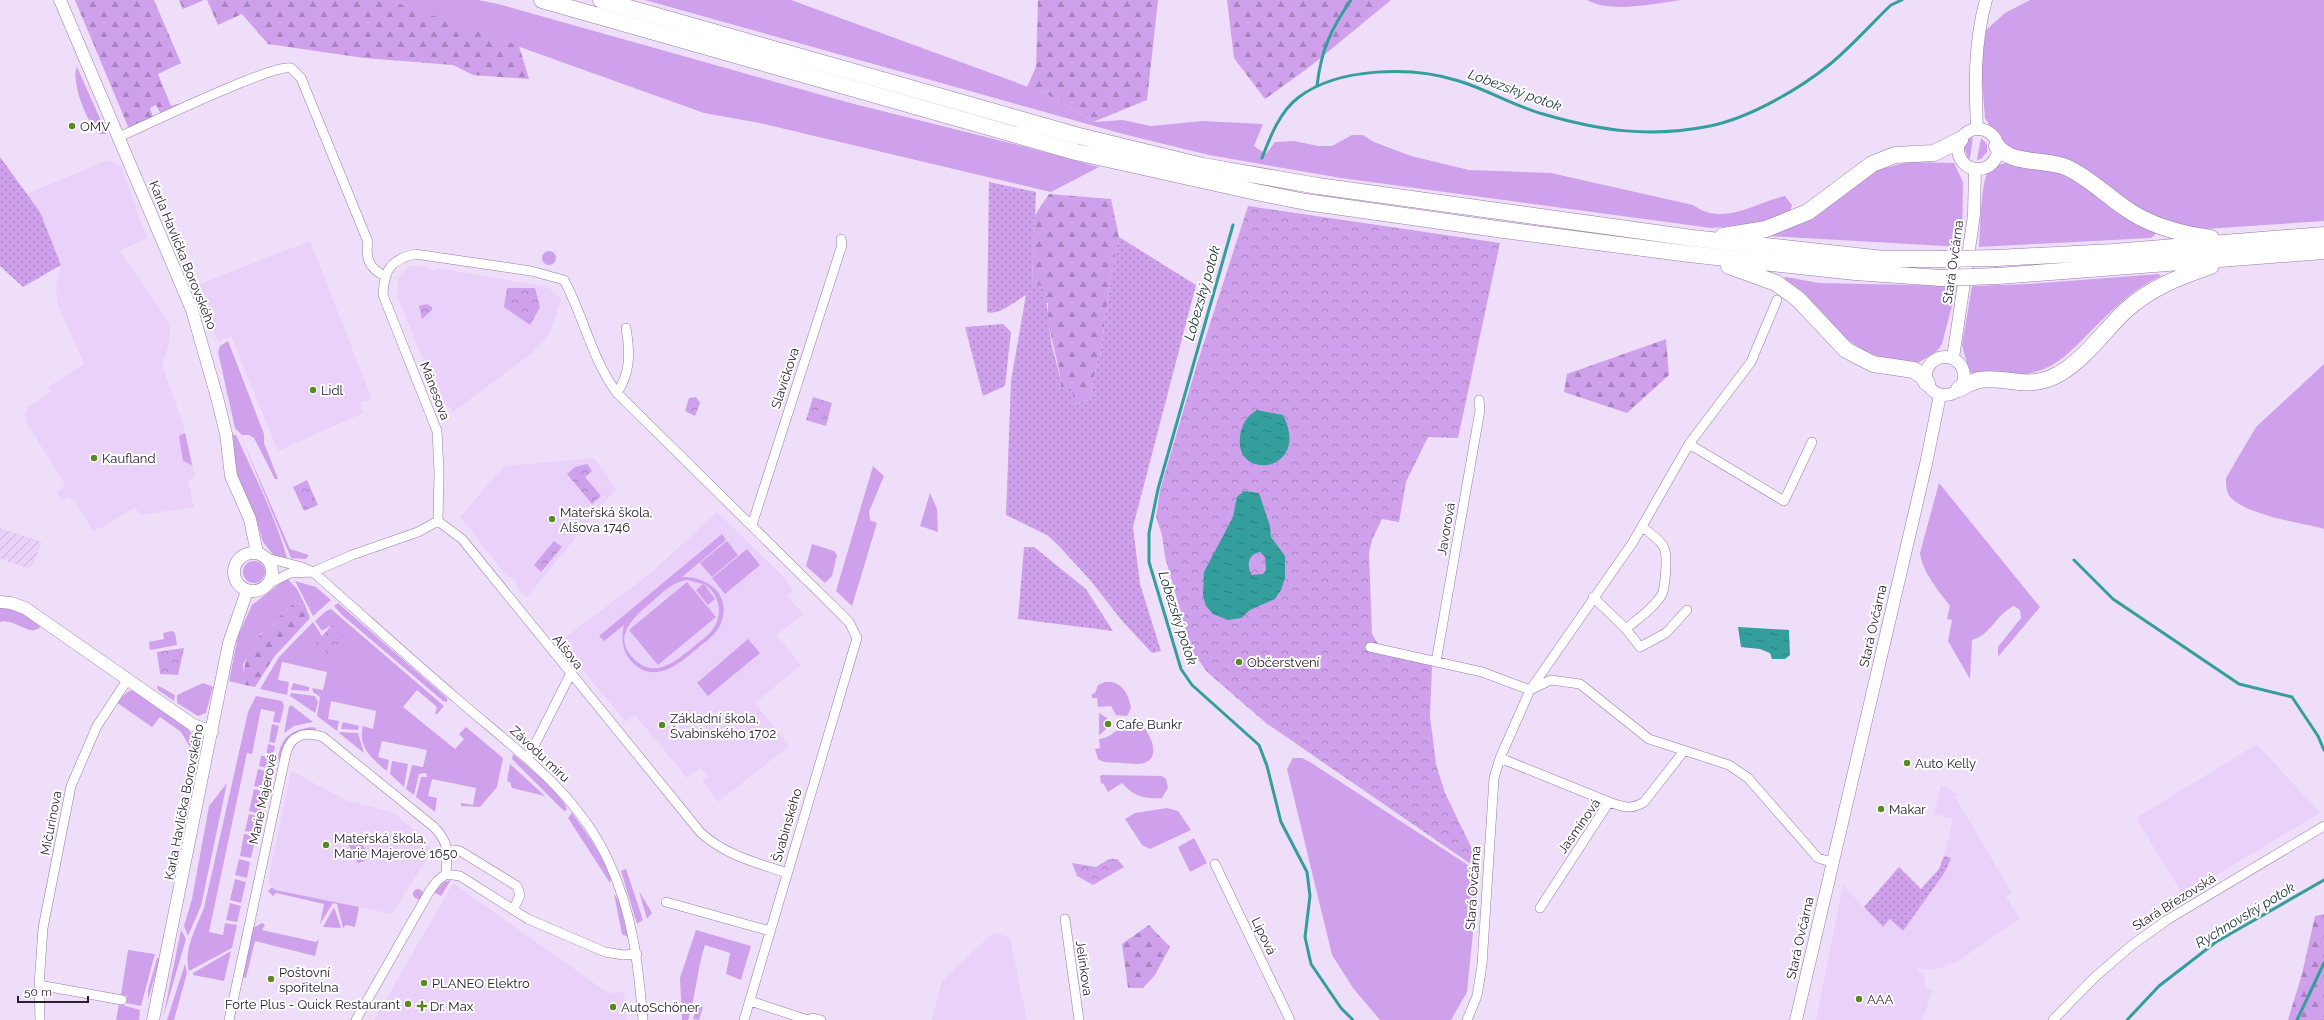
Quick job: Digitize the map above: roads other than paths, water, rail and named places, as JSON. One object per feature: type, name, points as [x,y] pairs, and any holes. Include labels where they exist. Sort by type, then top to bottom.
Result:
[{"type":"highway","points":[[529,0],[549,2],[1076,152],[1198,181],[1306,202],[1690,246],[1884,259],[1998,258],[2113,252],[2324,235]]},
{"type":"highway","points":[[601,0],[1079,136],[1203,166],[1318,186],[1855,272],[1941,278],[1998,276],[2324,251]]},
{"type":"highway","points":[[1690,246],[1779,225],[1808,212],[1872,164],[1895,155],[1934,153],[1960,140]]},
{"type":"highway","points":[[1997,146],[2003,153],[2013,157],[2055,163],[2067,167],[2078,173],[2125,208],[2152,223],[2193,235],[2246,241]]},
{"type":"highway","points":[[1690,246],[1776,283],[1798,299],[1846,350],[1872,364],[1914,370],[1927,383]]},
{"type":"highway","points":[[1959,389],[1979,380],[2028,383],[2052,377],[2072,365],[2125,311],[2149,293],[2173,279],[2237,258]]},
{"type":"street","name":"Karla Havlíčka Borovského","points":[[60,0],[192,310],[226,434],[231,476],[250,519],[262,555]]},
{"type":"street","points":[[1977,129],[1975,63],[1978,38],[1986,0]]},
{"type":"street","points":[[119,137],[262,75],[285,67],[298,73],[368,242],[366,253],[371,266],[376,272],[385,276],[394,262],[415,254],[531,271],[564,280],[576,302],[601,368],[617,393],[752,525]]},
{"type":"street","points":[[1977,129],[1990,134],[1997,146],[1997,153],[1992,163],[1987,167],[1975,169],[1964,163],[1958,152],[1960,140],[1967,133],[1977,129]]},
{"type":"street","name":"Stará Ovčárna","points":[[1953,358],[1974,215],[1975,169]]},
{"type":"street","name":"Slavíčkova","points":[[752,525],[842,245],[841,239]]},
{"type":"street","name":"Mánesova","points":[[385,276],[383,295],[437,431],[440,471],[438,521]]},
{"type":"street","name":"Stará Ovčárna","points":[[1467,1020],[1477,996],[1482,965],[1494,778],[1500,758],[1530,690],[1642,527],[1689,444],[1750,362],[1777,300]]},
{"type":"street","points":[[617,393],[625,380],[628,368],[626,328]]},
{"type":"street","points":[[1938,358],[1953,358],[1963,370],[1964,380],[1959,389],[1951,394],[1940,395],[1932,391],[1927,383],[1926,373],[1930,364],[1938,358]]},
{"type":"street","name":"Stará Ovčárna","points":[[1796,1020],[1831,862],[1923,479],[1940,395]]},
{"type":"street","name":"Javorová","points":[[1436,662],[1479,418],[1479,400]]},
{"type":"street","points":[[1689,444],[1784,501],[1812,442]]},
{"type":"street","points":[[268,584],[273,574],[270,562],[262,555],[250,553],[239,559],[234,571],[237,583],[247,591],[259,591],[268,584],[290,573],[313,572],[352,555],[418,532],[438,521]]},
{"type":"street","name":"Alšova","points":[[438,521],[462,539],[570,675],[701,833],[717,847],[731,854],[787,873]]},
{"type":"street","name":"Švabinského","points":[[744,1020],[857,638],[849,622],[752,525]]},
{"type":"street","points":[[1626,629],[1647,612],[1663,592],[1666,571],[1665,548],[1651,533],[1642,527]]},
{"type":"street","name":"Závodu míru","points":[[262,555],[302,567],[313,572],[456,698],[550,778],[594,834],[605,854],[626,906],[637,954],[642,1020]]},
{"type":"street","name":"Karla Havlíčka Borovského","points":[[153,1020],[229,643],[247,591]]},
{"type":"street","points":[[1593,597],[1626,629],[1640,647],[1666,633],[1687,610]]},
{"type":"street","points":[[0,602],[11,603],[26,608],[193,726],[212,732]]},
{"type":"street","points":[[1370,647],[1482,672],[1530,690],[1551,680],[1580,684],[1649,739],[1729,765],[1748,778],[1818,858],[1831,862]]},
{"type":"street","points":[[528,758],[570,675]]},
{"type":"street","name":"Mičurinova","points":[[40,1020],[39,985],[43,928],[71,786],[98,726],[128,679]]},
{"type":"street","name":"Marie Majerové","points":[[229,1020],[286,753],[292,740],[307,733],[323,737],[434,826],[444,838],[447,853],[446,874]]},
{"type":"street","name":"Jasmínová","points":[[1540,908],[1610,802],[1624,808],[1636,807],[1644,802],[1684,751]]},
{"type":"street","points":[[1500,758],[1610,802]]},
{"type":"street","name":"Stará Březovská","points":[[2053,1020],[2095,977],[2132,945],[2167,920],[2324,826]]},
{"type":"street","points":[[447,853],[454,850],[460,851],[517,886],[520,895],[513,910]]},
{"type":"street","name":"Lipová","points":[[1215,864],[1290,1020]]},
{"type":"street","points":[[356,1020],[429,892],[437,881],[446,874],[460,876],[528,919],[605,952],[623,955],[637,954]]},
{"type":"street","points":[[666,902],[770,932]]},
{"type":"street","name":"Jelínkova","points":[[1065,918],[1079,1020]]},
{"type":"street","points":[[39,985],[122,1000]]},
{"type":"street","points":[[750,1001],[808,1020],[813,1018],[821,1020]]},
{"type":"water","points":[[1257,410],[1283,415],[1289,434],[1288,449],[1281,459],[1270,464],[1259,465],[1248,461],[1241,451],[1240,437],[1243,425],[1247,418]]},
{"type":"water","points":[[1244,491],[1259,493],[1270,526],[1271,537],[1285,556],[1285,578],[1281,590],[1275,599],[1250,610],[1241,618],[1228,620],[1213,614],[1206,606],[1203,596],[1204,572],[1233,517],[1237,497]],"holes":[[[1260,552],[1265,557],[1266,570],[1263,574],[1252,575],[1249,568],[1249,561],[1253,555]]]},
{"type":"water","points":[[1738,627],[1789,630],[1790,655],[1785,659],[1772,659],[1770,653],[1760,649],[1741,647]]},
{"type":"waterway","points":[[1317,86],[1321,61],[1328,40],[1351,0]]},
{"type":"waterway","name":"Lobezský potok","points":[[1262,158],[1276,125],[1286,109],[1299,97],[1315,87],[1334,80],[1377,72],[1420,73],[1441,76],[1470,85],[1532,111],[1585,125],[1626,131],[1646,132],[1667,132],[1710,126],[1741,117],[1757,110],[1803,84],[1837,58],[1891,5],[1902,0]]},
{"type":"waterway","name":"Lobezský potok","points":[[1233,225],[1158,489],[1149,533],[1149,562],[1181,669],[1192,685],[1259,745],[1267,766],[1281,822],[1307,872],[1310,896],[1305,937],[1311,964],[1341,1008],[1353,1020]]},
{"type":"waterway","points":[[2074,560],[2113,599],[2239,684],[2292,697],[2318,736],[2324,750]]},
{"type":"waterway","name":"Rychnovský potok","points":[[2127,1020],[2159,986],[2216,942],[2324,880]]},
{"type":"waterway","points":[[2297,1020],[2324,963]]},
{"type":"place","name":"OMV","points":[[72,126]]},
{"type":"place","name":"Lidl","points":[[313,390]]},
{"type":"place","name":"Kaufland","points":[[94,458]]},
{"type":"place","name":"Mateřská škola, Alšova 1746","points":[[552,519]]},
{"type":"place","name":"Občerstvení","points":[[1239,662]]},
{"type":"place","name":"Cafe Bunkr","points":[[1108,724]]},
{"type":"place","name":"Základní škola, Švabinského 1702","points":[[662,725]]},
{"type":"place","name":"Auto Kelly","points":[[1907,763]]},
{"type":"place","name":"Makar","points":[[1881,809]]},
{"type":"place","name":"Mateřská škola, Marie Majerové 1650","points":[[326,845]]},
{"type":"place","name":"Poštovní spořitelna","points":[[271,979]]},
{"type":"place","name":"PLANEO Elektro","points":[[424,983]]},
{"type":"place","name":"AAA","points":[[1859,999]]},
{"type":"place","name":"Forte Plus - Quick Restaurant","points":[[408,1004]]},
{"type":"place","name":"Dr. Max","points":[[422,1006]]},
{"type":"place","name":"AutoSchöner","points":[[613,1007]]}]
